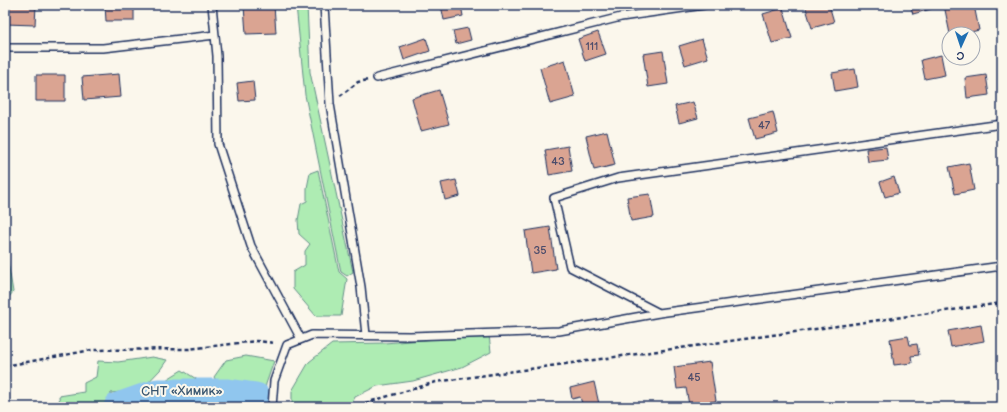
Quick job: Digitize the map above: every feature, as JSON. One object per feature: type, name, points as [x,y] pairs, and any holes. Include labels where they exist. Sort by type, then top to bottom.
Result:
[{"type":"lane","points":[[212,5],[217,56],[218,144],[251,246],[300,340]]},
{"type":"lane","points":[[324,5],[330,104],[361,287],[366,335]]},
{"type":"lane","points":[[377,78],[621,17],[704,5]]},
{"type":"lane","points":[[5,48],[103,48],[215,35]]},
{"type":"lane","points":[[659,313],[570,267],[554,198],[618,178],[1002,124]]},
{"type":"lane","points":[[272,407],[274,381],[287,345],[312,336],[410,336],[559,331],[659,313],[1002,266]]},
{"type":"path","points":[[330,104],[358,82],[377,78]]},
{"type":"path","points":[[360,407],[362,404],[436,382],[1002,303]]},
{"type":"path","points":[[5,366],[92,350],[189,349],[256,341],[287,345]]},
{"type":"green space","points":[[296,5],[307,5],[310,72],[353,272],[347,276],[341,272],[305,95]]},
{"type":"green space","points":[[318,170],[339,272],[347,279],[341,316],[316,316],[293,289],[293,272],[305,265],[305,251],[310,244],[299,234],[298,220],[301,204],[307,201],[307,188],[310,173]]},
{"type":"green space","points":[[5,244],[13,292],[5,302]]},
{"type":"green space","points":[[489,335],[491,352],[462,367],[413,381],[377,386],[355,397],[350,407],[292,407],[292,391],[309,362],[332,344],[384,343]]},
{"type":"green space","points":[[246,356],[274,361],[266,384],[264,399],[257,407],[247,403],[235,389],[219,386],[214,377],[226,360]]},
{"type":"green space","points":[[152,357],[167,360],[160,370],[141,390],[111,393],[109,404],[98,407],[60,407],[59,396],[84,392],[84,383],[96,377],[98,361],[118,362]]},
{"type":"green space","name":"СНТ «Химик»","points":[[182,370],[209,387],[211,400],[240,403],[242,407],[122,407]]},
{"type":"building","points":[[6,5],[36,5],[35,25],[5,24]]},
{"type":"building","points":[[105,5],[134,5],[134,21],[106,21]]},
{"type":"building","points":[[274,5],[276,33],[246,34],[244,6]]},
{"type":"building","points":[[441,5],[461,5],[463,16],[444,20]]},
{"type":"building","points":[[527,5],[543,5],[528,9]]},
{"type":"building","points":[[805,5],[829,5],[834,22],[812,28]]},
{"type":"building","points":[[910,5],[930,5],[931,9],[913,14]]},
{"type":"building","points":[[944,5],[974,5],[978,26],[948,26]]},
{"type":"building","points":[[783,8],[792,38],[772,43],[763,14]]},
{"type":"building","points":[[468,28],[471,40],[456,44],[453,31]]},
{"type":"building","points":[[598,32],[606,54],[585,61],[578,39]]},
{"type":"building","points":[[426,38],[430,51],[404,60],[400,47]]},
{"type":"building","points":[[702,39],[708,58],[685,65],[679,46]]},
{"type":"building","points":[[663,51],[668,84],[648,87],[643,54]]},
{"type":"building","points":[[941,55],[941,66],[943,66],[945,75],[925,79],[921,60]]},
{"type":"building","points":[[565,60],[575,97],[550,104],[540,68]]},
{"type":"building","points":[[855,69],[858,87],[835,91],[832,73]]},
{"type":"building","points":[[119,74],[121,97],[84,100],[82,77]]},
{"type":"building","points":[[36,75],[65,75],[65,101],[36,101]]},
{"type":"building","points":[[986,75],[989,95],[967,98],[965,78]]},
{"type":"building","points":[[253,81],[255,100],[239,101],[237,83]]},
{"type":"building","points":[[439,90],[449,124],[421,131],[412,98]]},
{"type":"building","points":[[693,102],[698,118],[679,123],[675,106]]},
{"type":"building","points":[[773,112],[778,133],[755,139],[749,118]]},
{"type":"building","points":[[607,131],[615,165],[594,170],[586,136]]},
{"type":"building","points":[[568,146],[572,171],[549,175],[545,150]]},
{"type":"building","points":[[886,147],[888,160],[868,162],[866,149]]},
{"type":"building","points":[[969,163],[974,190],[955,194],[949,167]]},
{"type":"building","points":[[894,177],[899,193],[885,197],[880,182]]},
{"type":"building","points":[[456,180],[460,196],[445,200],[441,183]]},
{"type":"building","points":[[650,194],[654,217],[631,221],[627,197]]},
{"type":"building","points":[[550,227],[556,269],[531,273],[525,231]]},
{"type":"building","points":[[981,325],[984,341],[951,347],[948,331]]},
{"type":"building","points":[[908,336],[910,345],[917,344],[919,355],[911,356],[912,363],[894,365],[890,339]]},
{"type":"building","points":[[710,362],[716,401],[689,405],[686,388],[677,389],[674,367]]},
{"type":"building","points":[[594,382],[599,404],[583,407],[580,397],[572,399],[570,388]]},
{"type":"waterway","points":[[118,407],[158,393],[228,393],[256,397],[260,407]]}]
